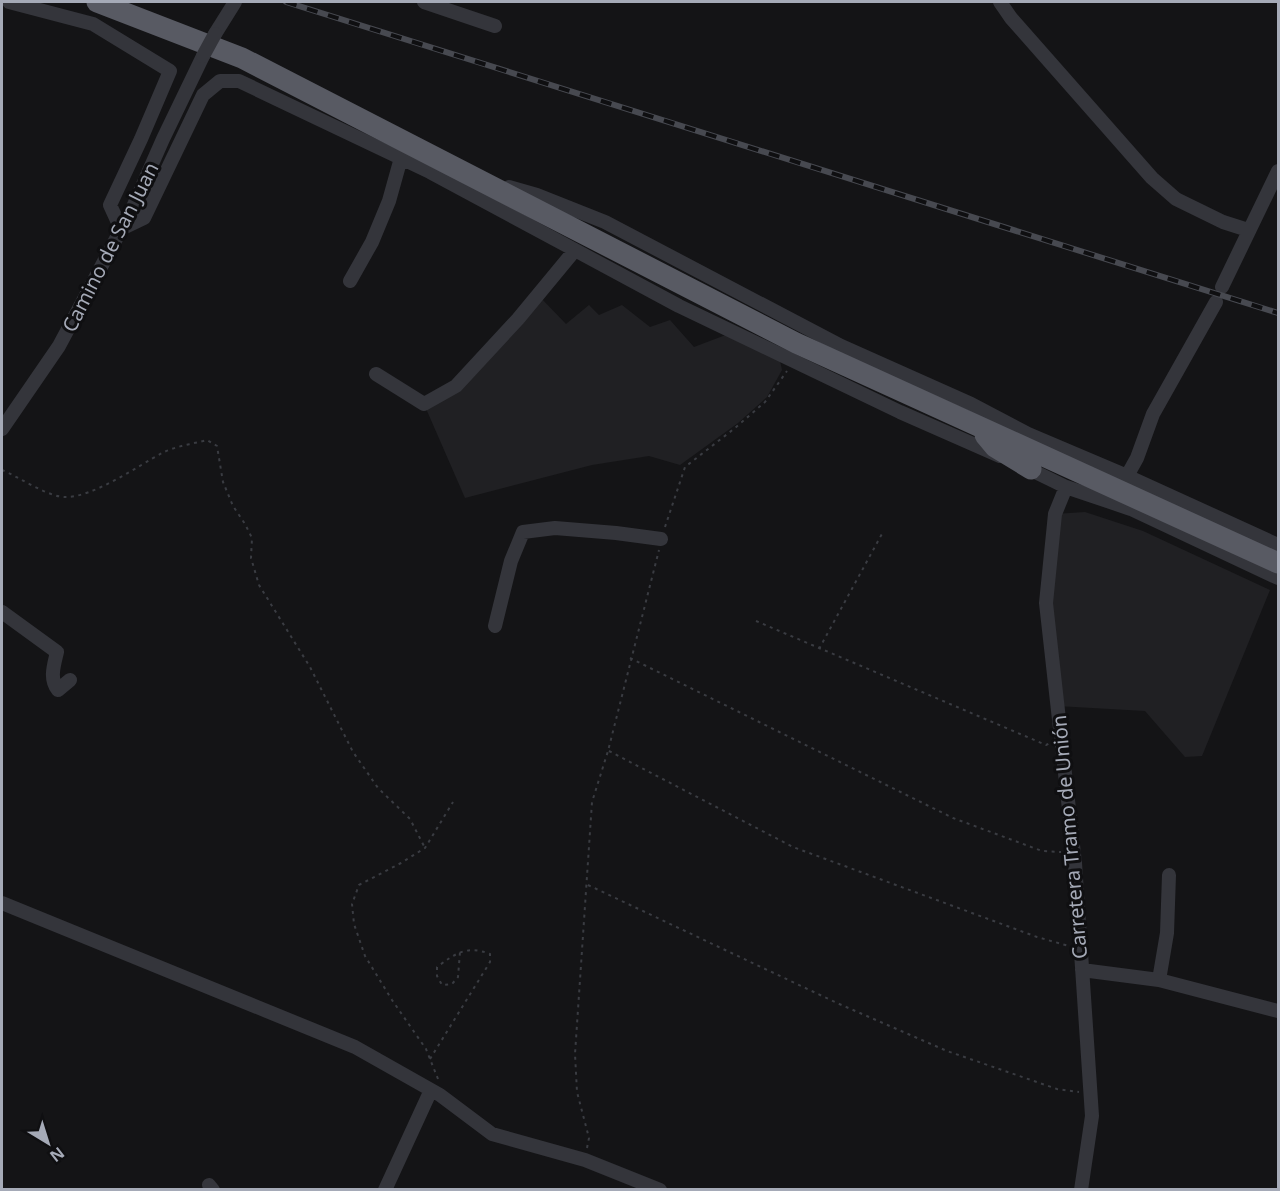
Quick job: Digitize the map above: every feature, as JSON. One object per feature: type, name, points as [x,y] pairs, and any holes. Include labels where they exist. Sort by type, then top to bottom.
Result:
[{"type":"highway","points":[[97,2],[242,58],[796,343],[1278,563]]},
{"type":"highway","points":[[978,425],[995,447],[1031,469]]},
{"type":"street","points":[[9,2],[93,24],[170,70],[110,205],[121,229],[144,218],[203,95],[220,81],[229,80],[246,84],[401,158],[679,306],[900,412],[1031,469],[1066,488],[1131,509],[1278,578]]},
{"type":"street","points":[[424,2],[457,7],[495,26]]},
{"type":"street","points":[[999,2],[1152,178],[1176,199],[1223,222],[1248,230]]},
{"type":"street","name":"Camino de San Juan","points":[[2,429],[7,412],[59,346],[121,229],[215,34],[232,7]]},
{"type":"street","points":[[350,281],[372,242],[389,201],[401,158]]},
{"type":"street","points":[[1222,287],[1278,171]]},
{"type":"street","points":[[473,176],[537,195],[605,222],[841,346],[971,404],[1028,434],[1278,545]]},
{"type":"street","points":[[376,374],[423,404],[456,386],[518,319],[575,250]]},
{"type":"street","points":[[1127,476],[1137,458],[1153,414],[1216,302]]},
{"type":"street","name":"Carretera Tramo de Unión","points":[[1066,488],[1055,514],[1046,603],[1073,852],[1092,1116],[1082,1190]]},
{"type":"street","points":[[495,626],[511,561],[524,532],[555,528],[661,539]]},
{"type":"street","points":[[2,612],[57,652],[53,672],[54,685],[58,690],[70,680]]},
{"type":"street","points":[[1159,980],[1167,933],[1169,875]]},
{"type":"street","points":[[2,903],[355,1047],[430,1090],[492,1134],[585,1160],[660,1190]]},
{"type":"street","points":[[1082,970],[1159,980],[1278,1011]]},
{"type":"street","points":[[385,1190],[430,1090]]},
{"type":"path","points":[[585,1160],[589,1138],[577,1092],[575,1054],[592,802],[608,751],[661,539],[685,467],[765,402],[785,375],[792,360]]},
{"type":"path","points":[[2,470],[34,487],[64,497],[81,495],[165,452],[207,440],[217,446],[223,482],[233,506],[252,538],[251,558],[259,585],[310,667],[353,752],[378,788],[410,819],[425,848]]},
{"type":"path","points":[[819,649],[883,532]]},
{"type":"path","points":[[756,621],[1046,745],[1061,739]]},
{"type":"path","points":[[630,658],[953,818],[1041,851],[1073,852]]},
{"type":"path","points":[[608,751],[793,847],[1037,937],[1080,950]]},
{"type":"path","points":[[430,1090],[439,1081],[426,1049],[365,956],[354,924],[352,904],[358,885],[425,848],[453,802]]},
{"type":"path","points":[[588,885],[837,1004],[947,1051],[1057,1089],[1090,1094]]},
{"type":"path","points":[[430,1059],[490,962],[490,954],[478,949],[460,952],[437,968],[437,976],[442,985],[452,984],[458,977],[460,952]]},
{"type":"shaded area","points":[[539,296],[566,324],[589,305],[599,315],[622,305],[650,327],[670,320],[694,347],[731,333],[780,361],[782,370],[767,397],[738,423],[680,465],[649,456],[592,465],[465,498],[424,404],[456,386]]},
{"type":"shaded area","points":[[1085,512],[1143,531],[1270,590],[1202,756],[1185,757],[1145,711],[1057,706],[1046,603],[1055,514]]},
{"type":"railway","points":[[286,2],[1278,313]]}]
